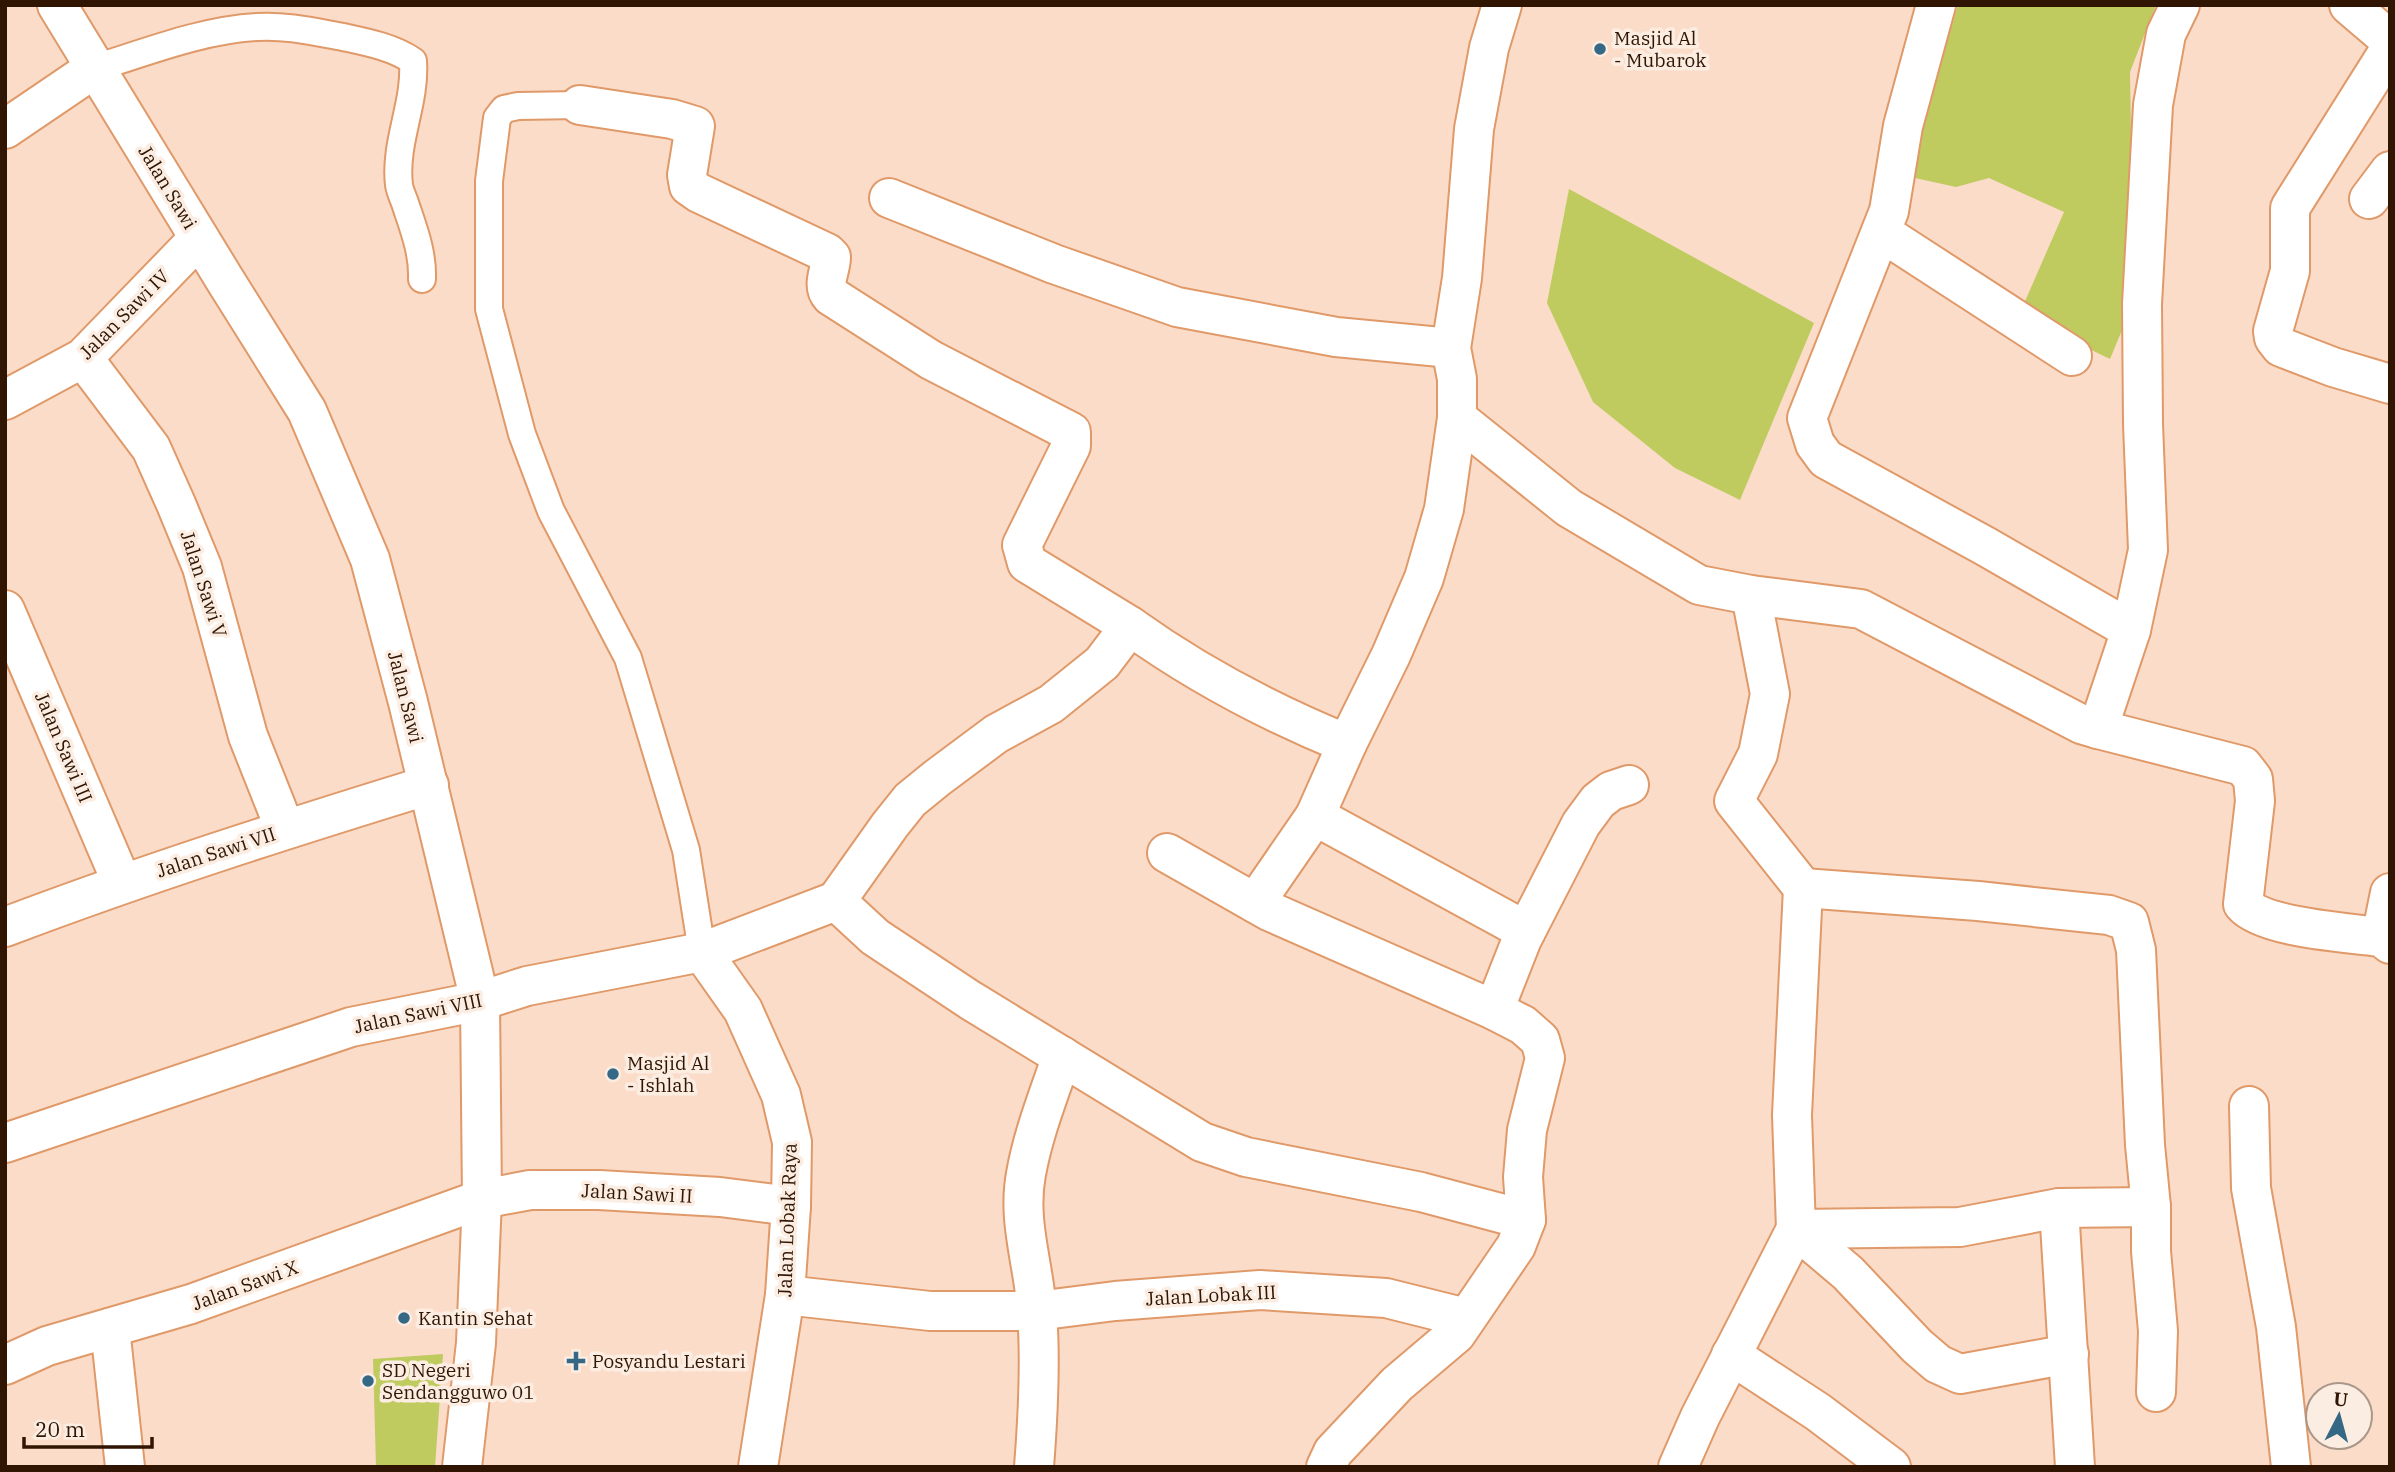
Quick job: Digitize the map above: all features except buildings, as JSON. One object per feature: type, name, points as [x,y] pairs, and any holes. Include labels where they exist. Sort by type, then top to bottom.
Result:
[{"type":"street","name":"Jalan Sawi","points":[[57,5],[307,411],[370,559],[429,785],[480,1001],[482,1199],[476,1343],[462,1467]]},
{"type":"street","points":[[1255,903],[1315,816],[1424,578],[1444,509],[1457,418],[1457,379],[1451,348],[1462,278],[1474,129],[1489,48],[1502,5]]},
{"type":"street","points":[[1936,5],[1903,127],[1889,211],[1807,418],[1815,444],[1826,459],[2132,630]]},
{"type":"street","points":[[2098,729],[2132,630],[2148,550],[2142,304],[2152,105],[2166,34],[2180,5]]},
{"type":"street","points":[[2349,5],[2390,40]]},
{"type":"street","points":[[2390,49],[2290,208],[2290,271],[2273,331],[2274,338],[2281,347],[2333,367],[2390,384]]},
{"type":"street","points":[[5,130],[95,68]]},
{"type":"street","points":[[580,105],[672,119],[695,126],[687,175],[689,186],[827,253],[831,257],[826,285],[831,296],[931,360],[1071,432],[1071,446],[1022,545],[1027,563],[1130,626],[1164,651],[1233,690],[1348,744]]},
{"type":"street","points":[[889,198],[1054,264],[1177,307],[1336,337],[1451,348]]},
{"type":"street","points":[[1881,232],[2072,356]]},
{"type":"street","name":"Jalan Sawi IV","points":[[5,400],[83,358],[199,238]]},
{"type":"street","name":"Jalan Sawi V","points":[[83,358],[151,449],[176,503],[202,566],[248,736],[285,829]]},
{"type":"street","points":[[1457,418],[1569,508],[1699,585],[1751,595],[1861,609],[2081,724],[2243,765],[2253,779],[2255,801],[2243,904],[2249,911],[2267,919],[2297,926],[2385,941],[2390,894]]},
{"type":"street","points":[[1678,1467],[1731,1355],[1797,1229],[1792,1115],[1803,888],[1734,801],[1758,754],[1770,694],[1751,595]]},
{"type":"street","name":"Jalan Sawi III","points":[[5,610],[122,883]]},
{"type":"street","points":[[1130,626],[1102,663],[1051,704],[996,734],[910,800],[836,901],[875,937],[970,1000],[1202,1142],[1246,1157],[1422,1192],[1526,1220]]},
{"type":"street","name":"Jalan Sawi VII","points":[[5,927],[122,883],[429,785]]},
{"type":"street","points":[[1494,1010],[1526,931],[1581,824],[1598,801],[1611,791],[1629,785]]},
{"type":"street","points":[[1315,816],[1526,931]]},
{"type":"street","points":[[1167,853],[1255,903],[1494,1010],[1523,1025],[1540,1040],[1545,1058],[1527,1130],[1523,1177],[1526,1220],[1516,1245],[1456,1334],[1397,1384],[1338,1462]]},
{"type":"street","points":[[1803,888],[2017,905],[2109,915],[2129,922],[2136,950],[2144,1132],[2151,1208],[2151,1251],[2158,1331],[2156,1392]]},
{"type":"street","name":"Jalan Sawi VIII","points":[[5,1143],[351,1027],[480,1001],[527,986],[702,952],[836,901]]},
{"type":"street","name":"Jalan Lobak Raya","points":[[702,952],[743,1010],[781,1095],[792,1142],[785,1295],[758,1467]]},
{"type":"street","points":[[1034,1467],[1038,1414],[1037,1311],[1023,1223],[1025,1175],[1040,1118],[1062,1056]]},
{"type":"street","points":[[2249,1106],[2250,1188],[2276,1327],[2291,1467]]},
{"type":"street","name":"Jalan Sawi II","points":[[482,1199],[530,1190],[599,1190],[720,1197],[791,1206]]},
{"type":"street","name":"Jalan Sawi X","points":[[5,1365],[47,1346],[191,1304],[482,1199]]},
{"type":"street","points":[[1797,1229],[1960,1227],[2059,1208],[2151,1208]]},
{"type":"street","points":[[2059,1208],[2075,1467]]},
{"type":"street","points":[[1797,1229],[1848,1273],[1917,1346],[1938,1364],[1961,1374],[2070,1354]]},
{"type":"street","name":"Jalan Lobak III","points":[[785,1295],[930,1311],[1037,1311],[1115,1300],[1260,1290],[1385,1298],[1466,1318]]},
{"type":"street","points":[[110,1328],[125,1467]]},
{"type":"street","points":[[1731,1355],[1818,1412],[1891,1467]]},
{"type":"lane","points":[[95,68],[208,35],[258,27],[309,31],[402,53],[413,61],[414,70],[398,153],[400,187],[420,247],[422,279]]},
{"type":"lane","points":[[580,105],[518,106],[504,109],[498,118],[489,181],[489,309],[522,434],[551,511],[628,658],[686,850],[702,952]]},
{"type":"green space","points":[[1958,5],[2156,5],[2130,72],[2132,201],[2125,323],[2110,359],[2019,315],[2064,212],[1989,178],[1956,187],[1906,176]]},
{"type":"green space","points":[[1569,189],[1814,323],[1740,500],[1675,468],[1593,402],[1547,303]]},
{"type":"green space","points":[[443,1354],[435,1467],[376,1467],[373,1359]]},
{"type":"place","name":"Masjid Al - Mubarok","points":[[1600,49]]},
{"type":"place","name":"Masjid Al - Ishlah","points":[[613,1074]]},
{"type":"place","name":"Kantin Sehat","points":[[404,1318]]},
{"type":"place","name":"Posyandu Lestari","points":[[576,1361]]},
{"type":"place","name":"SD Negeri Sendangguwo 01","points":[[368,1381]]}]
